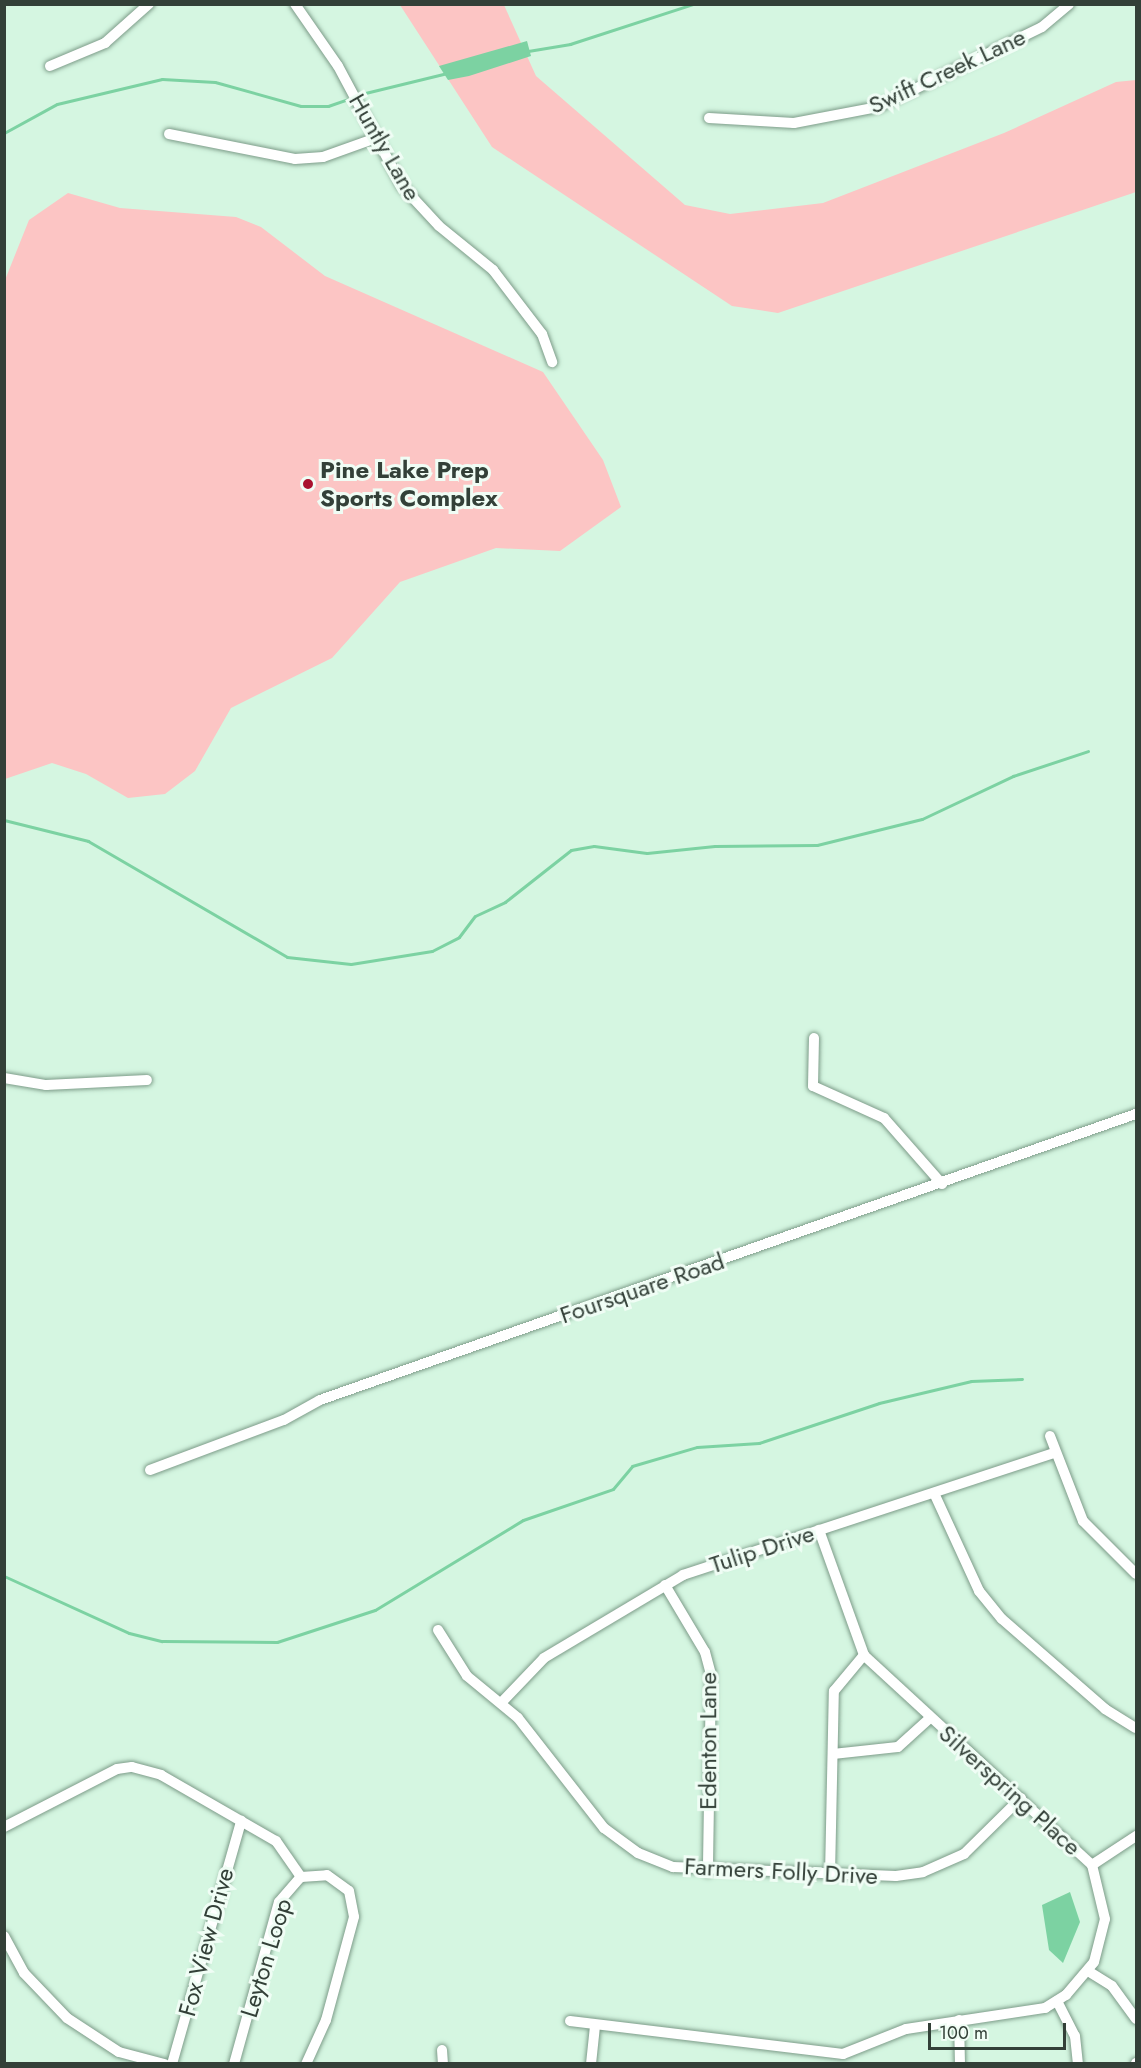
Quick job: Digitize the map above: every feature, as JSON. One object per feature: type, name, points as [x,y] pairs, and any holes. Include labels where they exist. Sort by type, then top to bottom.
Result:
[{"type":"street","points":[[50,66],[105,44],[149,4]]},
{"type":"street","name":"Huntly Lane","points":[[295,4],[338,66],[376,138],[419,208],[493,270],[521,302],[552,362]]},
{"type":"street","name":"Swift Creek Lane","points":[[710,118],[795,123],[878,107],[1042,27],[1069,4]]},
{"type":"street","points":[[169,134],[295,159],[323,157],[376,138]]},
{"type":"street","points":[[814,1038],[813,1086],[884,1118],[942,1184]]},
{"type":"street","points":[[4,1078],[46,1085],[147,1080]]},
{"type":"street","name":"Foursquare Road","points":[[150,1470],[284,1420],[320,1400],[1137,1114]]},
{"type":"street","points":[[1050,1436],[1054,1453],[1083,1521],[1137,1574]]},
{"type":"street","name":"Tulip Drive","points":[[501,1703],[544,1659],[665,1585],[819,1530],[1054,1453]]},
{"type":"street","points":[[934,1492],[979,1591],[1002,1619],[1105,1709],[1137,1728]]},
{"type":"street","name":"Silverspring Place","points":[[570,2021],[595,2027],[843,2059],[906,2029],[1030,2012],[1057,2001],[1088,1971],[1102,1941],[1105,1919],[1092,1865],[1021,1798],[930,1718],[864,1654],[819,1530]]},
{"type":"street","name":"Edenton Lane","points":[[665,1585],[705,1652],[711,1674],[708,1872]]},
{"type":"street","name":"Farmers Folly Drive","points":[[438,1630],[467,1676],[501,1703],[604,1828],[657,1862],[708,1872],[896,1876],[931,1869],[964,1854],[1021,1798]]},
{"type":"street","points":[[830,1875],[834,1691],[864,1654]]},
{"type":"street","points":[[833,1754],[898,1747],[930,1718]]},
{"type":"street","points":[[4,1827],[117,1769],[132,1767],[160,1775],[276,1840],[301,1877]]},
{"type":"street","name":"Fox View Drive","points":[[171,2064],[241,1821]]},
{"type":"street","points":[[1092,1865],[1137,1836]]},
{"type":"street","name":"Leyton Loop","points":[[234,2064],[279,1902],[301,1877],[327,1875],[338,1880],[349,1891],[354,1917],[326,2020],[306,2064]]},
{"type":"street","points":[[4,1936],[24,1973],[67,2018],[118,2052],[164,2064]]},
{"type":"street","points":[[1088,1971],[1112,1986],[1137,2019]]},
{"type":"street","points":[[1057,2001],[1075,2036],[1078,2064]]},
{"type":"street","points":[[959,2020],[960,2064]]},
{"type":"street","points":[[591,2064],[595,2027]]},
{"type":"street","points":[[442,2050],[443,2064]]},
{"type":"shaded area","points":[[400,5],[504,5],[536,76],[685,205],[730,214],[823,203],[1004,133],[1116,82],[1136,80],[1136,192],[778,313],[732,306],[492,147]]},
{"type":"shaded area","points":[[527,41],[531,56],[469,76],[448,80],[439,66]]},
{"type":"shaded area","name":"Pine Lake Prep Sports Complex","points":[[68,193],[120,208],[236,217],[261,227],[325,276],[543,372],[603,460],[621,507],[560,551],[496,548],[400,582],[332,658],[231,708],[195,771],[165,794],[128,798],[86,774],[52,763],[5,779],[5,280],[29,220]]},
{"type":"shaded area","points":[[1070,1892],[1080,1922],[1063,1963],[1049,1950],[1042,1905]]},
{"type":"waterway","points":[[528,51],[570,44],[693,4]]},
{"type":"waterway","points":[[357,95],[447,73]]},
{"type":"waterway","points":[[4,133],[57,104],[162,79],[215,82],[301,106],[328,106],[351,98]]},
{"type":"waterway","points":[[4,820],[88,841],[287,957],[351,964],[432,951],[459,937],[475,916],[505,902],[571,850],[594,846],[647,853],[715,846],[817,845],[922,819],[1013,776],[1088,751]]},
{"type":"waterway","points":[[4,1576],[129,1633],[162,1641],[277,1642],[375,1610],[523,1520],[613,1489],[632,1466],[697,1447],[759,1443],[879,1403],[971,1381],[1022,1379]]},
{"type":"place","name":"Pine Lake Prep Sports Complex","points":[[308,484]]}]
